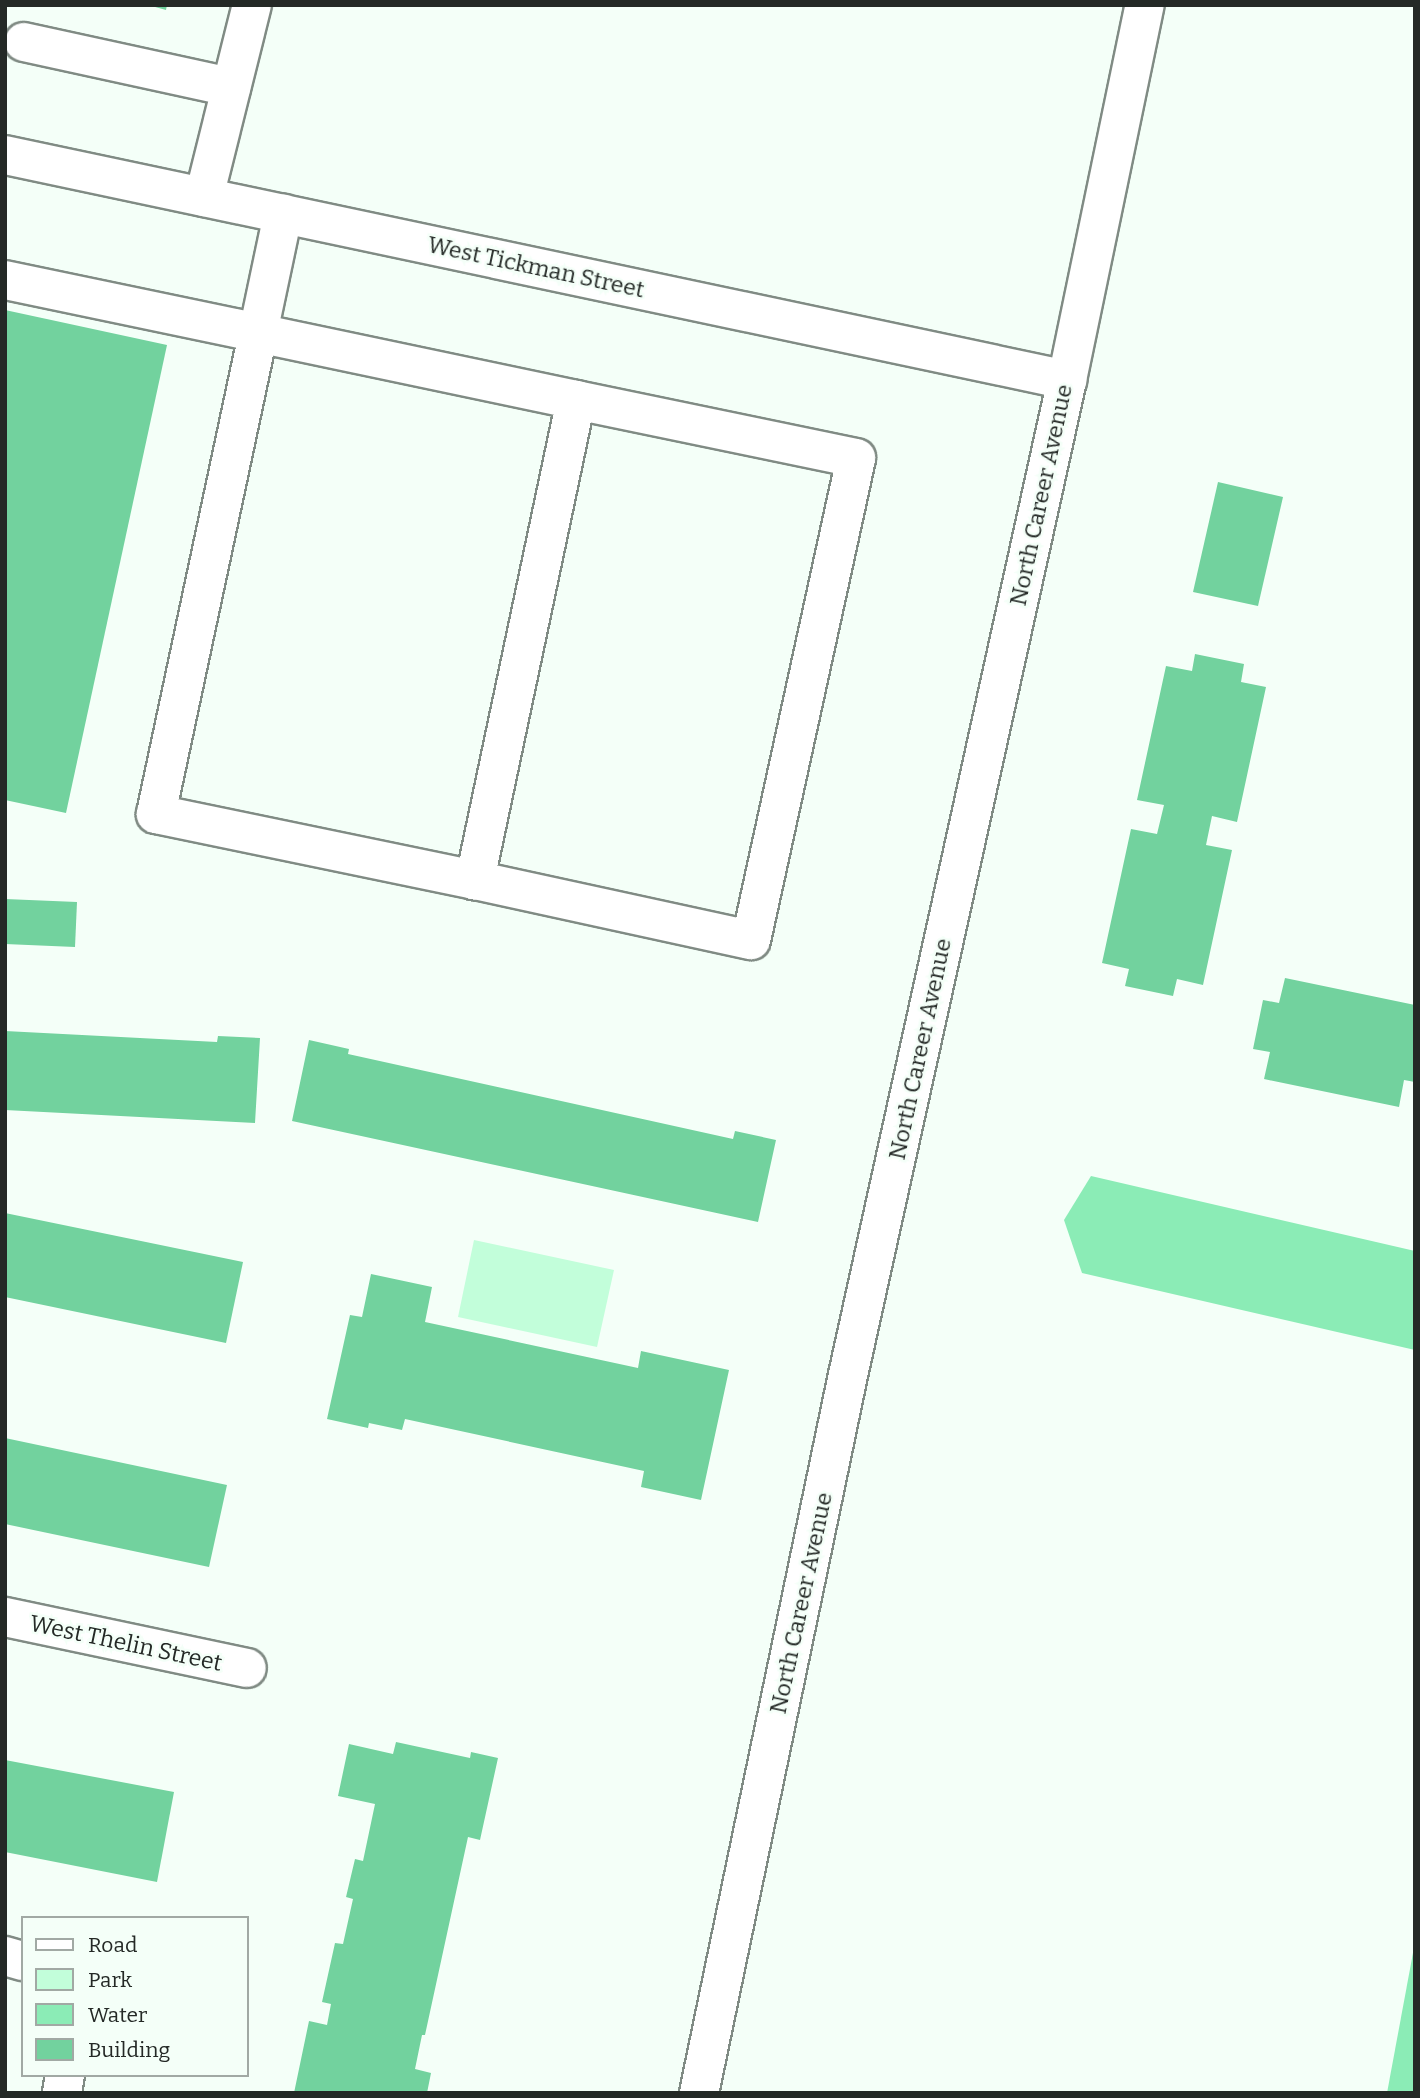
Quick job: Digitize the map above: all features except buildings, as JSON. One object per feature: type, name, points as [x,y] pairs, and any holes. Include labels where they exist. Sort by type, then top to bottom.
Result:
[{"type":"street","points":[[204,197],[252,5]]},
{"type":"street","name":"North Career Avenue","points":[[699,2093],[851,1363],[1067,380],[1145,5]]},
{"type":"street","points":[[24,42],[231,87]]},
{"type":"street","name":"West Tickman Street","points":[[5,155],[1067,380]]},
{"type":"street","points":[[5,279],[258,333],[576,400],[856,458],[751,940],[156,814],[258,333],[283,214]]},
{"type":"street","points":[[475,880],[576,400]]},
{"type":"street","name":"West Thelin Street","points":[[5,1618],[247,1668]]},
{"type":"green space","points":[[474,1240],[614,1270],[597,1347],[458,1317]]},
{"type":"water","points":[[1091,1176],[1415,1251],[1415,1350],[1082,1273],[1064,1220]]},
{"type":"water","points":[[1415,1942],[1415,2093],[1387,2093]]}]
